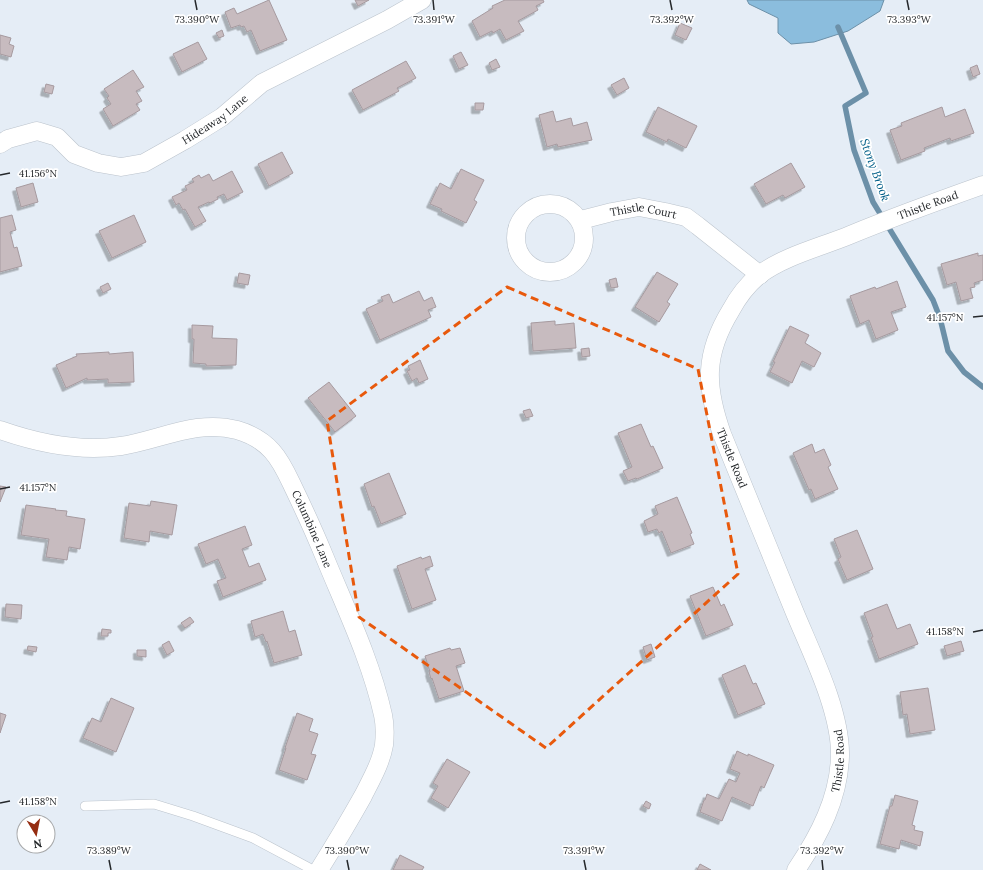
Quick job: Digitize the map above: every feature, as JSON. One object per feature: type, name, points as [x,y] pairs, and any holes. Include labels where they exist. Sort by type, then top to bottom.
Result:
[{"type":"street","name":"Hideaway Lane","points":[[0,144],[37,131],[57,137],[74,154],[98,163],[120,167],[144,163],[222,117],[262,83],[387,20],[422,0]]},
{"type":"street","name":"Thistle Road","points":[[796,870],[822,829],[832,804],[840,756],[836,720],[816,662],[722,434],[714,411],[710,394],[713,347],[719,332],[745,288],[760,275],[795,256],[983,185]]},
{"type":"street","name":"Thistle Court","points":[[581,220],[639,207],[686,217],[760,275]]},
{"type":"street","name":"Columbine Lane","points":[[0,430],[49,443],[76,447],[101,448],[120,446],[185,429],[205,426],[222,427],[248,434],[260,440],[272,451],[281,463],[304,510],[354,630],[383,714],[384,744],[380,760],[355,811],[319,870]]},
{"type":"lane","points":[[84,806],[154,804],[193,816],[253,838],[313,870]]},
{"type":"highlighted area","points":[[507,287],[698,369],[738,574],[546,748],[359,617],[327,421]]},
{"type":"water","points":[[747,0],[884,0],[880,11],[848,31],[814,42],[791,44],[778,33],[778,18],[749,4]]},
{"type":"building","points":[[269,0],[287,40],[260,51],[251,30],[247,32],[244,26],[241,27],[240,25],[231,28],[225,12],[234,8],[237,14]]},
{"type":"building","points":[[355,0],[369,0],[358,6]]},
{"type":"building","points":[[505,0],[543,0],[544,2],[536,6],[538,10],[518,21],[524,31],[506,40],[500,29],[480,37],[472,21],[493,8],[492,6]]},
{"type":"building","points":[[680,23],[692,28],[686,40],[675,35]]},
{"type":"building","points":[[222,30],[224,36],[219,38],[216,33]]},
{"type":"building","points":[[0,35],[11,38],[9,44],[14,46],[11,57],[0,54]]},
{"type":"building","points":[[198,42],[207,59],[182,72],[173,54]]},
{"type":"building","points":[[461,52],[468,65],[459,69],[453,56]]},
{"type":"building","points":[[496,59],[500,67],[492,70],[489,63]]},
{"type":"building","points":[[406,61],[416,78],[397,88],[399,91],[363,110],[352,90]]},
{"type":"building","points":[[977,65],[980,74],[973,77],[970,68]]},
{"type":"building","points":[[133,70],[144,87],[136,91],[142,101],[136,104],[140,110],[113,126],[103,109],[111,104],[107,98],[109,96],[104,89]]},
{"type":"building","points":[[624,78],[629,88],[617,95],[611,85]]},
{"type":"building","points":[[46,84],[54,86],[52,94],[44,92]]},
{"type":"building","points":[[475,103],[484,103],[483,110],[475,110]]},
{"type":"building","points":[[658,107],[697,126],[686,148],[668,139],[667,142],[646,132]]},
{"type":"building","points":[[942,107],[945,117],[965,109],[974,133],[951,141],[950,138],[924,148],[925,151],[901,160],[890,130],[902,126],[901,123]]},
{"type":"building","points":[[553,111],[556,122],[571,118],[573,126],[587,122],[592,140],[558,147],[557,144],[547,147],[539,115]]},
{"type":"building","points":[[282,152],[293,173],[269,186],[258,164]]},
{"type":"building","points":[[791,163],[805,187],[785,198],[783,195],[766,204],[754,184]]},
{"type":"building","points":[[461,169],[484,180],[474,200],[477,202],[466,223],[430,204],[440,183],[451,189]]},
{"type":"building","points":[[232,171],[243,192],[227,200],[224,194],[217,197],[218,199],[210,203],[209,202],[198,207],[206,221],[195,227],[185,209],[183,210],[179,203],[176,205],[172,197],[187,190],[185,186],[194,182],[192,179],[199,175],[201,178],[209,174],[213,181]]},
{"type":"building","points":[[33,183],[38,202],[21,207],[16,188]]},
{"type":"building","points":[[12,215],[16,230],[10,232],[14,248],[17,247],[22,266],[0,272],[0,218]]},
{"type":"building","points":[[134,215],[146,242],[112,258],[99,231]]},
{"type":"building","points":[[978,253],[978,256],[983,255],[983,280],[974,283],[975,287],[970,288],[973,298],[961,301],[956,282],[947,285],[941,264]]},
{"type":"building","points":[[657,272],[678,284],[667,302],[670,304],[659,322],[635,307]]},
{"type":"building","points":[[239,273],[250,275],[248,285],[237,283]]},
{"type":"building","points":[[616,278],[618,287],[611,288],[609,280]]},
{"type":"building","points":[[897,281],[906,307],[891,312],[898,330],[876,339],[869,320],[860,324],[850,296],[875,287],[876,289]]},
{"type":"building","points":[[108,283],[111,289],[103,293],[100,287]]},
{"type":"building","points":[[419,291],[424,301],[432,297],[436,307],[428,310],[431,317],[380,340],[366,309],[383,301],[381,297],[389,294],[393,303]]},
{"type":"building","points":[[555,321],[555,325],[574,323],[576,348],[533,351],[531,323]]},
{"type":"building","points":[[192,325],[213,326],[212,338],[237,339],[236,365],[206,366],[206,364],[193,363],[194,339],[192,339]]},
{"type":"building","points":[[790,326],[809,335],[805,343],[821,353],[814,367],[802,361],[792,383],[770,372],[775,362],[773,362]]},
{"type":"building","points":[[589,348],[590,356],[582,357],[581,349]]},
{"type":"building","points":[[109,352],[109,354],[133,352],[134,382],[108,383],[108,379],[87,380],[87,378],[66,388],[56,365],[77,356],[76,354]]},
{"type":"building","points":[[420,360],[428,379],[419,383],[417,378],[412,381],[407,371],[410,370],[408,366]]},
{"type":"building","points":[[329,382],[356,416],[335,432],[308,398]]},
{"type":"building","points":[[530,409],[533,416],[526,418],[523,411]]},
{"type":"building","points":[[641,424],[651,447],[653,446],[663,468],[637,479],[628,481],[623,471],[632,467],[618,433]]},
{"type":"building","points":[[812,444],[815,453],[824,449],[831,465],[828,467],[838,489],[815,499],[811,489],[809,490],[793,453]]},
{"type":"building","points":[[389,473],[406,514],[381,524],[374,506],[372,507],[364,484]]},
{"type":"building","points":[[0,486],[6,487],[0,502]]},
{"type":"building","points":[[677,497],[692,533],[690,534],[694,544],[671,553],[662,531],[659,533],[657,529],[648,532],[644,521],[658,514],[655,506]]},
{"type":"building","points":[[151,501],[177,505],[172,535],[150,531],[149,542],[124,538],[129,503],[150,506]]},
{"type":"building","points":[[26,505],[67,511],[66,516],[85,519],[80,549],[69,547],[67,560],[46,557],[49,539],[21,535]]},
{"type":"building","points":[[245,526],[252,545],[242,549],[249,567],[259,563],[266,580],[223,597],[217,581],[226,578],[218,559],[206,564],[198,544]]},
{"type":"building","points":[[857,530],[873,569],[847,580],[838,559],[841,557],[834,539]]},
{"type":"building","points":[[430,556],[433,566],[425,569],[436,600],[412,609],[397,566],[421,557],[422,559]]},
{"type":"building","points":[[713,587],[721,606],[724,604],[733,625],[706,636],[690,596]]},
{"type":"building","points":[[6,604],[22,605],[21,619],[5,617]]},
{"type":"building","points":[[887,604],[897,629],[910,624],[918,644],[879,659],[864,613]]},
{"type":"building","points":[[283,611],[289,632],[295,630],[302,655],[274,663],[267,641],[266,642],[263,634],[255,637],[251,621]]},
{"type":"building","points":[[190,617],[194,622],[185,628],[181,623]]},
{"type":"building","points":[[102,629],[111,630],[111,633],[108,633],[108,636],[101,636]]},
{"type":"building","points":[[169,641],[174,651],[167,655],[162,645]]},
{"type":"building","points":[[961,641],[964,651],[947,656],[944,646]]},
{"type":"building","points":[[651,644],[655,657],[647,660],[643,647]]},
{"type":"building","points":[[28,646],[37,647],[36,652],[27,650]]},
{"type":"building","points":[[450,648],[451,650],[460,648],[465,663],[456,666],[464,691],[439,699],[432,678],[431,679],[425,656]]},
{"type":"building","points":[[137,650],[146,650],[146,657],[137,656]]},
{"type":"building","points":[[745,665],[753,684],[756,683],[765,704],[738,715],[722,675]]},
{"type":"building","points":[[928,688],[935,730],[910,734],[907,714],[903,715],[900,692]]},
{"type":"building","points":[[111,698],[134,708],[116,752],[83,738],[92,718],[101,722]]},
{"type":"building","points":[[0,713],[6,715],[0,733]]},
{"type":"building","points":[[297,713],[313,719],[309,731],[318,734],[311,754],[316,755],[307,780],[279,770]]},
{"type":"building","points":[[737,751],[774,765],[764,788],[761,786],[753,806],[732,797],[722,821],[700,812],[707,794],[719,799],[729,779],[736,782],[740,773],[730,769]]},
{"type":"building","points":[[447,759],[470,772],[448,808],[431,798],[438,786],[433,783]]},
{"type":"building","points":[[895,795],[918,801],[912,825],[915,826],[914,830],[923,832],[920,846],[901,840],[899,849],[880,844],[890,806],[892,806]]},
{"type":"building","points":[[646,801],[651,804],[649,809],[643,806]]},
{"type":"building","points":[[400,855],[424,867],[422,870],[393,870]]},
{"type":"building","points":[[700,864],[711,870],[697,870]]},
{"type":"waterway","name":"Stony Brook","points":[[838,27],[866,93],[845,106],[854,150],[873,202],[933,300],[940,318],[948,351],[964,372],[983,387]]}]
